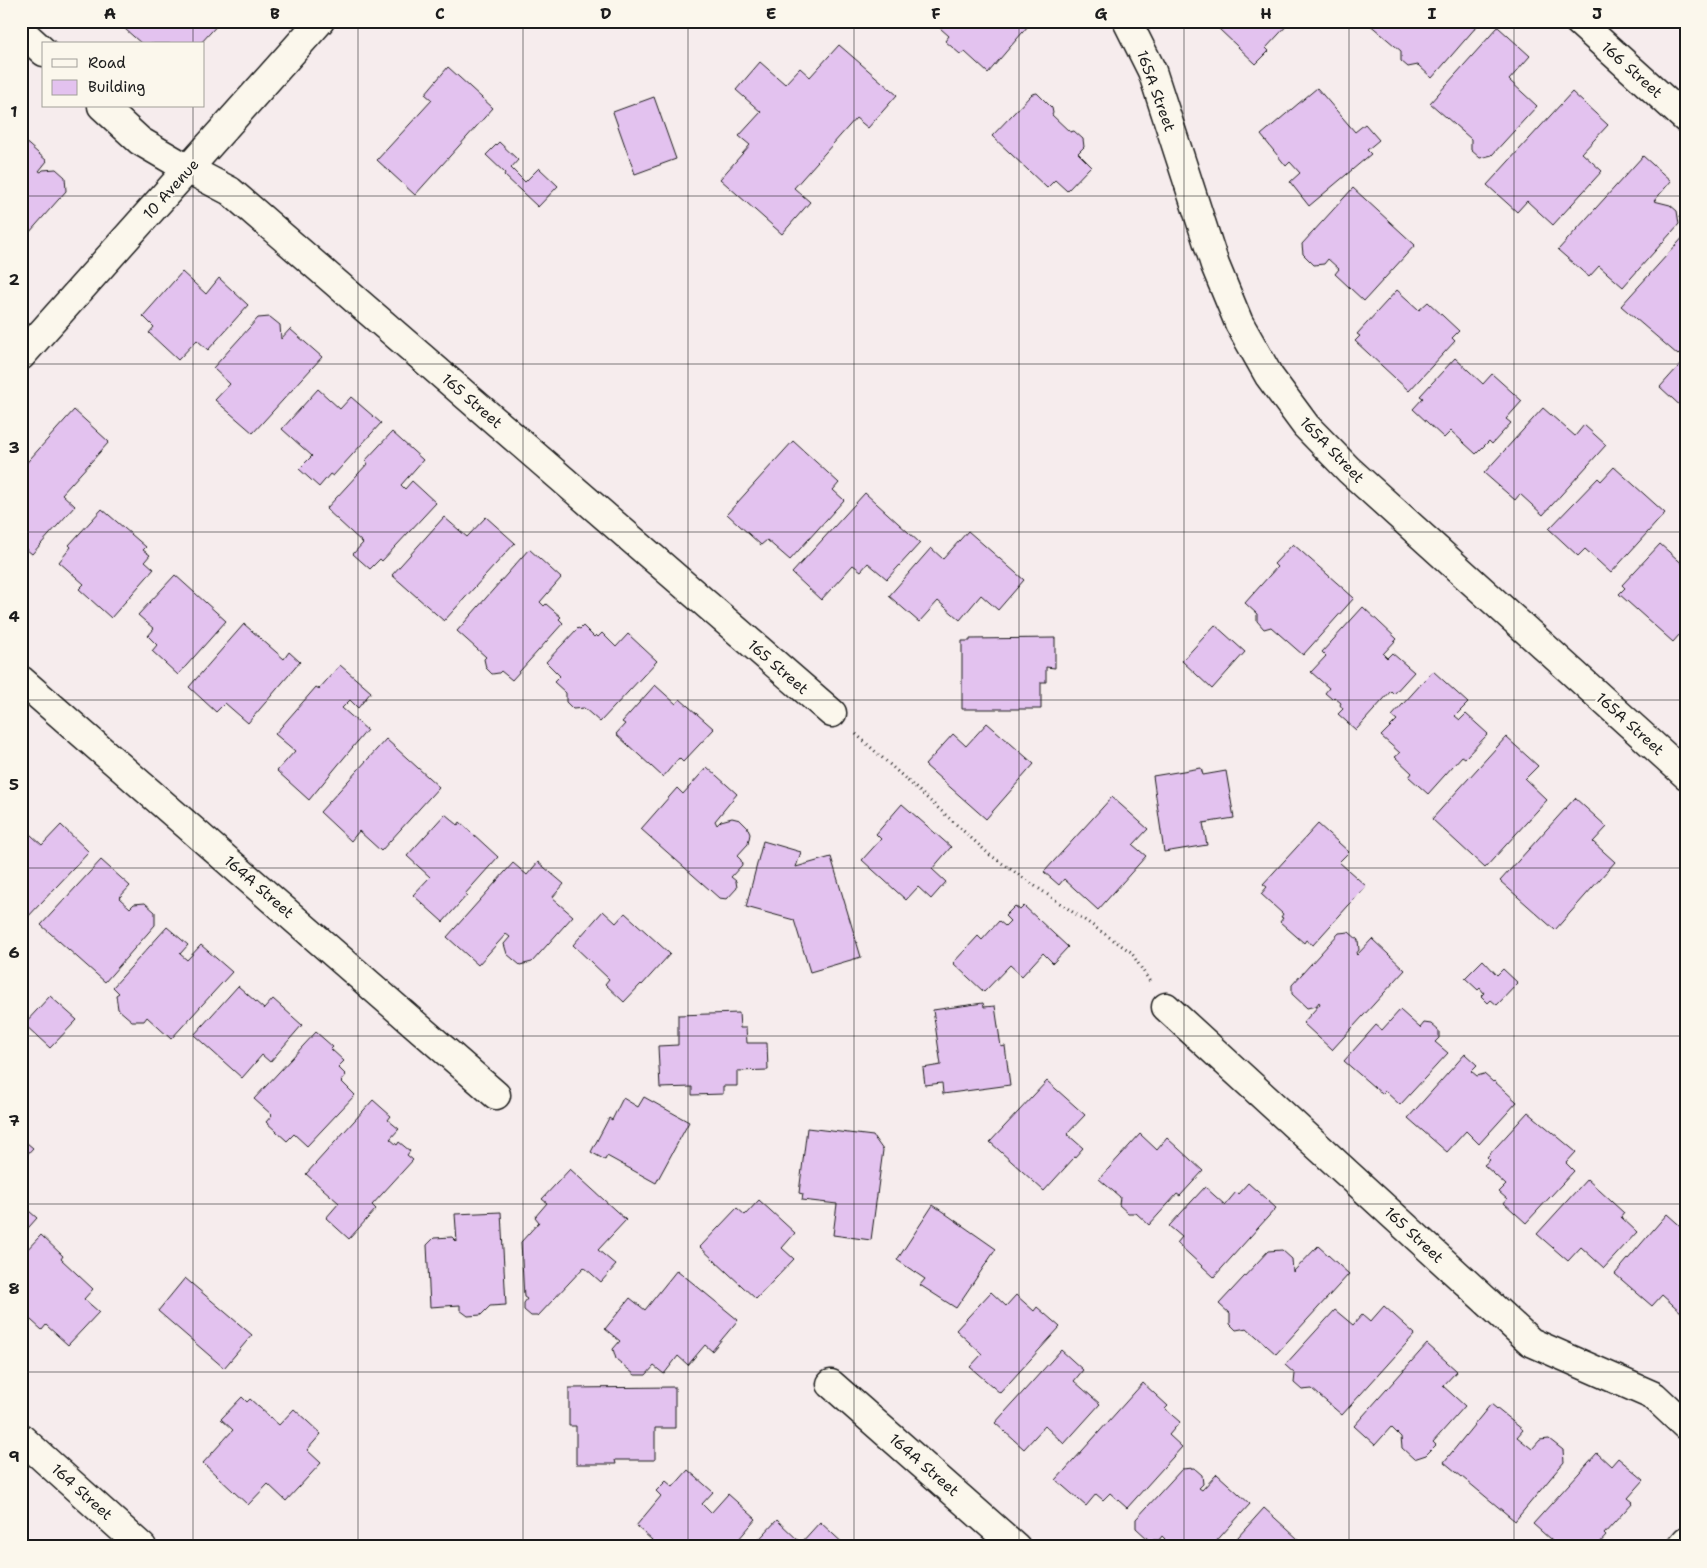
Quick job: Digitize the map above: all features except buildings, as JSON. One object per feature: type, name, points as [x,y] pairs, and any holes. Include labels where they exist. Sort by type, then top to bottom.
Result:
[{"type":"street","name":"10 Avenue","points":[[21,356],[320,21]]},
{"type":"street","name":"165A Street","points":[[1127,21],[1152,71],[1215,265],[1239,323],[1269,376],[1306,426],[1349,470],[1686,775]]},
{"type":"street","name":"166 Street","points":[[1578,21],[1686,119]]},
{"type":"street","points":[[21,31],[42,50]]},
{"type":"street","name":"165 Street","points":[[104,108],[140,141],[188,169],[230,190],[832,713]]},
{"type":"street","name":"164A Street","points":[[21,680],[496,1095]]},
{"type":"street","name":"165 Street","points":[[1166,1007],[1530,1342],[1654,1396],[1686,1426]]},
{"type":"street","name":"164A Street","points":[[831,1384],[1016,1547]]},
{"type":"street","name":"164 Street","points":[[21,1438],[142,1547]]},
{"type":"street","points":[[1681,1547],[1686,1541]]},
{"type":"path","points":[[832,713],[990,855],[1130,952],[1166,1007]]}]
